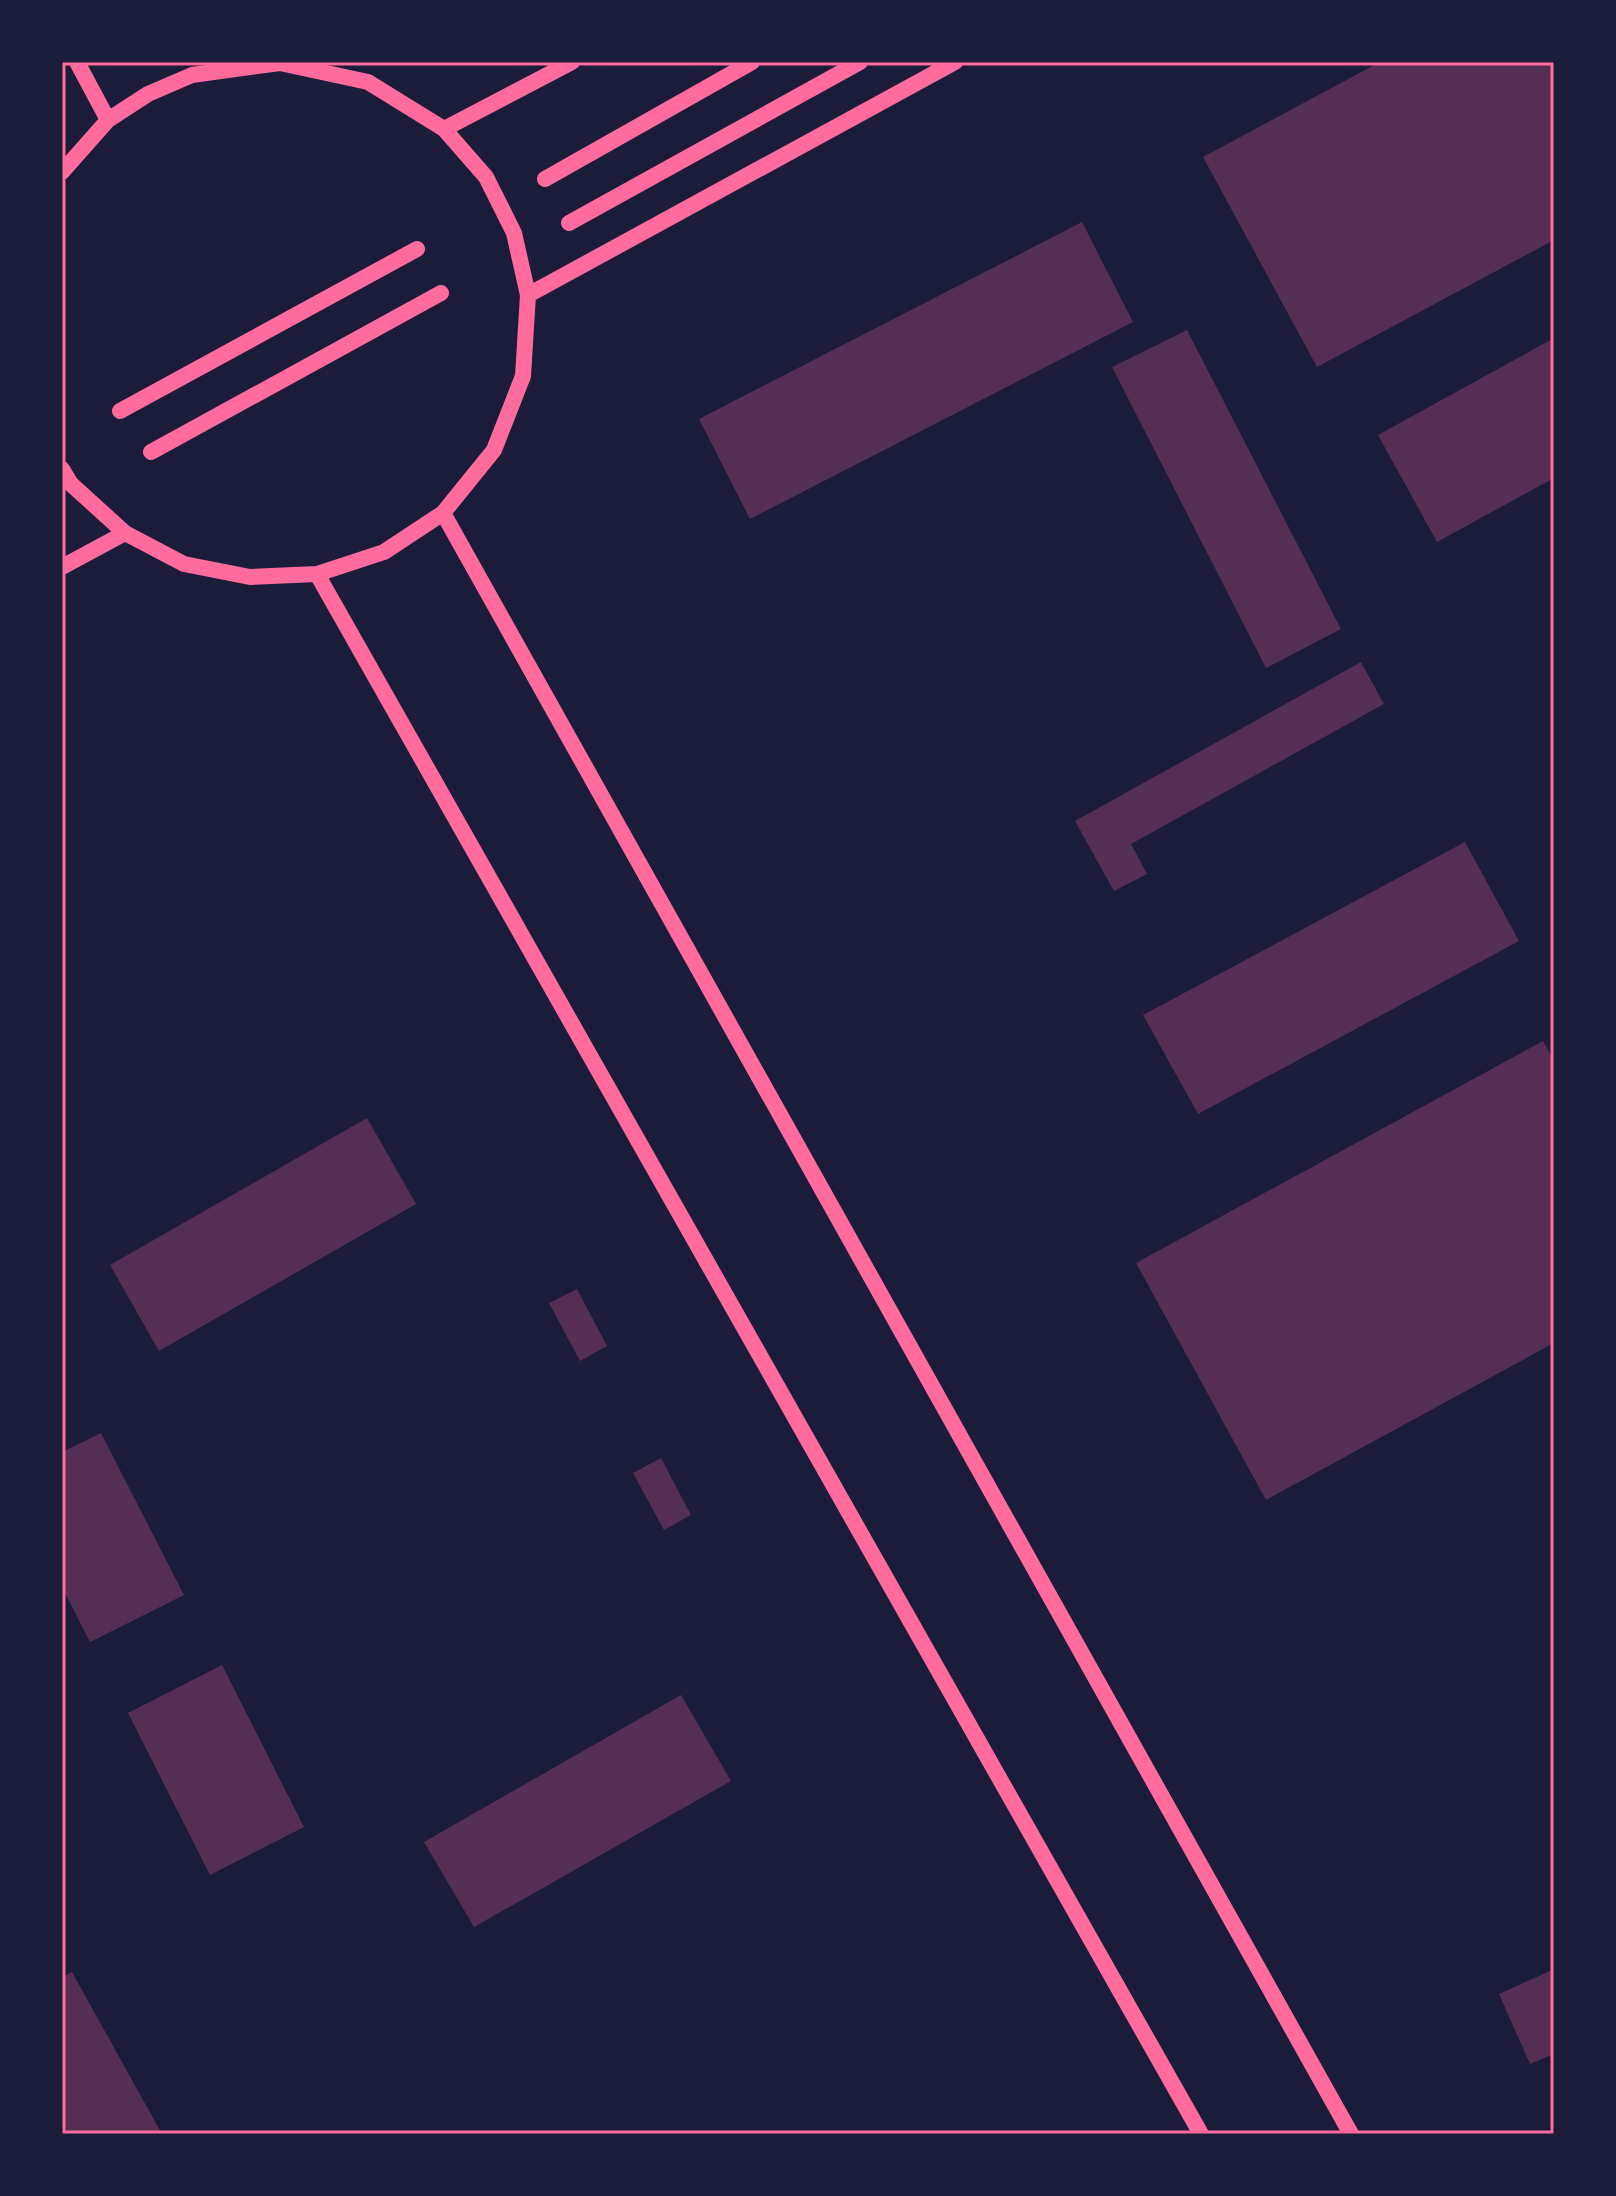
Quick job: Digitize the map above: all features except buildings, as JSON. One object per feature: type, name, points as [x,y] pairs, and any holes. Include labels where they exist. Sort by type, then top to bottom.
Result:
[{"type":"main road","points":[[77,62],[108,120]]},
{"type":"main road","points":[[444,129],[572,62]]},
{"type":"main road","points":[[545,179],[752,62]]},
{"type":"main road","points":[[569,223],[860,62]]},
{"type":"main road","points":[[528,295],[955,62]]},
{"type":"main road","points":[[62,172],[108,120],[188,69],[280,63],[368,82],[444,129],[486,177],[514,233],[528,295],[523,376],[494,450],[443,513],[384,552],[317,574],[250,577],[184,564],[125,533],[71,484],[62,469]]},
{"type":"main road","points":[[120,411],[417,249]]},
{"type":"main road","points":[[151,452],[441,293]]},
{"type":"main road","points":[[443,513],[1351,2134]]},
{"type":"main road","points":[[62,567],[125,533]]},
{"type":"main road","points":[[317,574],[1201,2134]]}]
